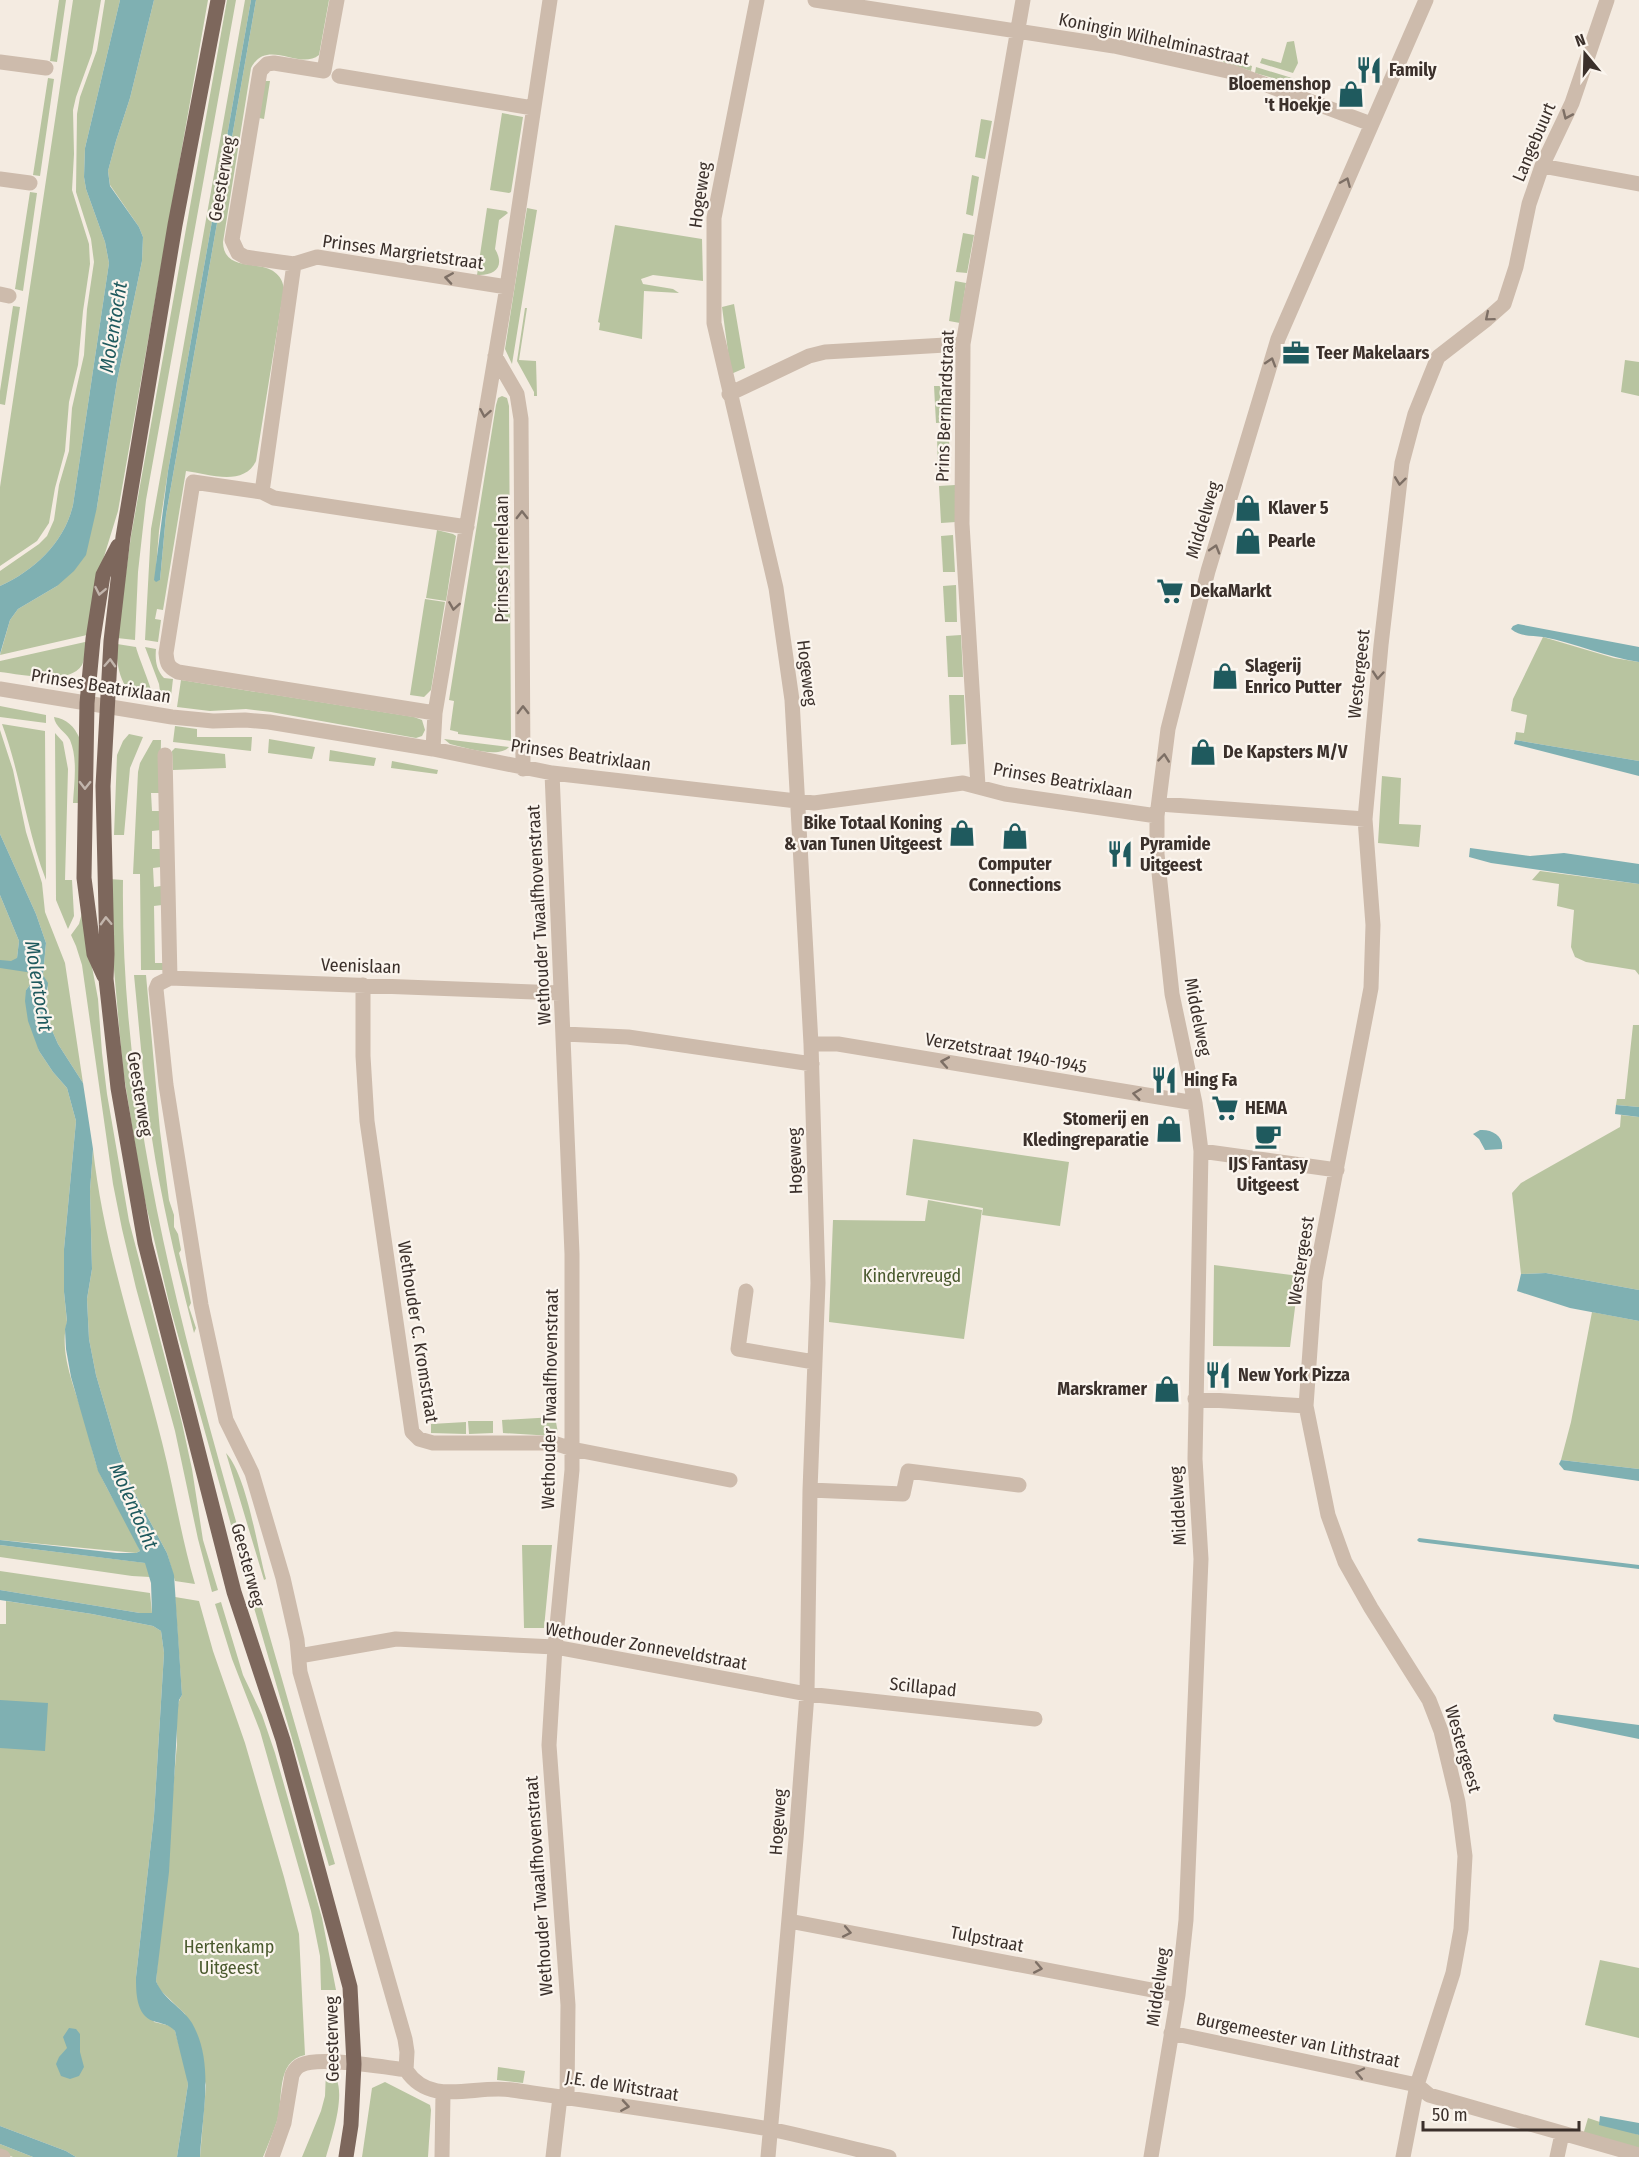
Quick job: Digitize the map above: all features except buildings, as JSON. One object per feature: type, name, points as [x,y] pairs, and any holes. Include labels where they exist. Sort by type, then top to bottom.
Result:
[{"type":"main road","name":"Geesterweg","points":[[218,0],[175,225],[123,537],[111,641],[103,786],[106,979],[118,1088],[145,1243],[234,1592],[283,1740],[350,1987],[354,2064],[351,2125],[346,2157]]},
{"type":"main road","name":"Geesterweg","points":[[106,979],[94,954],[84,878],[87,703],[93,639],[103,575],[123,537]]},
{"type":"street","name":"Geesterweg","points":[[294,264],[245,257],[238,253],[232,240],[260,71],[267,64],[274,63],[324,71],[337,0]]},
{"type":"street","name":"Prinses Irenelaan","points":[[433,749],[435,713],[507,287],[550,0]]},
{"type":"street","name":"Hogeweg","points":[[757,0],[714,218],[714,322],[776,588],[792,700],[812,1064],[818,1283],[810,1490],[807,1694],[768,2157]]},
{"type":"street","name":"Koningin Wilhelminastraat","points":[[815,0],[1114,46],[1232,72],[1371,124]]},
{"type":"street","name":"Prins Bernhardstraat","points":[[978,786],[962,524],[963,344],[1023,0]]},
{"type":"street","name":"Middelweg","points":[[1151,2157],[1178,1995],[1185,1920],[1201,1559],[1195,1459],[1195,1399],[1201,1151],[1195,1103],[1172,994],[1157,854],[1158,810],[1168,729],[1208,570],[1278,339],[1426,0]]},
{"type":"street","name":"Langebuurt","points":[[1516,267],[1529,204],[1542,166],[1569,112],[1607,0]]},
{"type":"street","points":[[0,62],[46,68]]},
{"type":"street","points":[[339,76],[533,108]]},
{"type":"street","points":[[1542,166],[1639,184]]},
{"type":"street","points":[[0,179],[30,183]]},
{"type":"street","name":"Prinses Margrietstraat","points":[[294,264],[317,257],[507,287]]},
{"type":"street","points":[[294,264],[262,492],[274,498],[467,527]]},
{"type":"street","name":"Westergeest","points":[[1402,2157],[1417,2085],[1453,1973],[1461,1929],[1465,1856],[1458,1802],[1441,1731],[1428,1700],[1345,1562],[1328,1515],[1306,1406],[1315,1280],[1371,988],[1373,925],[1365,819],[1381,645],[1402,463],[1415,414],[1438,357],[1487,320],[1504,304],[1516,267]]},
{"type":"street","points":[[729,394],[809,356],[825,352],[963,344]]},
{"type":"street","name":"Prinses Irenelaan","points":[[495,356],[516,394],[521,419],[523,769]]},
{"type":"street","name":"Prinses Beatrixlaan","points":[[262,492],[193,482],[166,653],[167,665],[178,672],[435,713]]},
{"type":"street","name":"Prinses Beatrixlaan","points":[[0,689],[213,721],[269,722],[433,749],[523,769],[814,803],[963,783],[1005,794],[1158,810],[1365,819]]},
{"type":"street","name":"Geesterweg","points":[[165,755],[166,980],[156,989],[159,1033],[182,1195],[201,1305],[226,1420],[252,1473],[283,1578],[299,1656],[300,1672],[403,2030],[407,2052],[406,2070]]},
{"type":"street","name":"Wethouder Twaalfhovenstraat","points":[[552,773],[572,1254],[572,1470],[555,1647],[549,1745],[567,2005],[564,2097],[553,2157]]},
{"type":"street","name":"Veenislaan","points":[[166,980],[560,993]]},
{"type":"street","name":"Wethouder C. Kromstraat","points":[[363,985],[363,1056],[367,1121],[412,1432],[419,1439],[433,1443],[554,1443],[572,1449],[730,1480]]},
{"type":"street","points":[[564,1034],[628,1037],[812,1064]]},
{"type":"street","name":"Verzetstraat 1940-1945","points":[[811,1044],[838,1044],[1195,1103]]},
{"type":"street","points":[[1201,1151],[1336,1170]]},
{"type":"street","points":[[746,1291],[738,1349],[814,1362]]},
{"type":"street","points":[[1195,1399],[1306,1406]]},
{"type":"street","points":[[810,1490],[903,1494],[908,1471],[1020,1485]]},
{"type":"street","name":"Wethouder Zonneveldstraat","points":[[299,1656],[396,1640],[555,1647],[807,1694]]},
{"type":"street","name":"Scillapad","points":[[807,1694],[1035,1719]]},
{"type":"street","name":"Tulpstraat","points":[[789,1921],[1178,1995]]},
{"type":"street","name":"Burgemeester van Lithstraat","points":[[1171,2033],[1417,2085],[1430,2095],[1639,2156]]},
{"type":"street","points":[[272,2157],[284,2123],[295,2070],[306,2063],[354,2064],[406,2070]]},
{"type":"street","name":"J.E. de Witstraat","points":[[406,2070],[411,2078],[420,2084],[443,2093],[497,2088],[564,2097],[771,2130],[889,2157]]},
{"type":"street","points":[[442,2157],[443,2093]]},
{"type":"street","points":[[1557,2157],[1562,2134]]},
{"type":"green space","points":[[59,0],[66,0],[57,62],[50,61]]},
{"type":"green space","points":[[73,0],[101,0],[92,53],[73,110],[72,190],[89,244],[90,264],[78,365],[69,402],[65,451],[49,523],[37,541],[0,566],[0,487]]},
{"type":"green space","points":[[105,0],[120,0],[85,148],[84,177],[105,242],[109,263],[73,505],[63,531],[46,554],[25,572],[0,586],[0,571],[47,536],[54,520],[59,485],[69,451],[72,408],[84,355],[87,309],[94,262],[91,239],[76,192],[77,114],[80,97],[97,50]]},
{"type":"green space","points":[[154,0],[208,0],[118,511],[99,573],[87,635],[0,655],[10,620],[18,609],[57,586],[97,507],[117,381],[142,261],[143,237],[139,227],[110,185],[108,171],[130,98]]},
{"type":"green space","points":[[227,0],[236,0],[146,500],[138,572],[135,640],[117,638],[131,536]]},
{"type":"green space","points":[[245,0],[251,0],[168,471],[159,531],[155,581],[160,580],[166,515],[256,0],[329,0],[319,55],[311,59],[302,59],[274,54],[266,55],[258,59],[251,68],[223,242],[226,253],[232,260],[272,270],[279,277],[284,288],[256,461],[243,474],[234,476],[215,476],[186,471],[163,610],[157,609],[155,619],[161,620],[158,642],[145,640],[151,529]]},
{"type":"green space","points":[[1294,41],[1298,63],[1293,73],[1260,63],[1262,58],[1281,63],[1287,42]]},
{"type":"green space","points":[[1217,56],[1252,66],[1251,71],[1216,60]]},
{"type":"green space","points":[[1256,67],[1292,78],[1290,83],[1255,73]]},
{"type":"green space","points":[[48,78],[54,79],[40,176],[33,175]]},
{"type":"green space","points":[[265,81],[270,81],[264,119],[259,118]]},
{"type":"green space","points":[[502,113],[523,117],[509,193],[490,190]]},
{"type":"green space","points":[[981,119],[992,121],[985,159],[975,157]]},
{"type":"green space","points":[[972,175],[979,177],[973,216],[966,214]]},
{"type":"green space","points":[[30,192],[37,193],[23,291],[15,289]]},
{"type":"green space","points":[[487,208],[508,213],[499,220],[495,249],[499,260],[497,269],[489,274],[477,275]]},
{"type":"green space","points":[[527,208],[537,210],[512,364],[505,349]]},
{"type":"green space","points":[[615,225],[702,239],[703,281],[653,275],[641,279],[643,284],[673,289],[679,293],[644,291],[642,339],[599,330],[600,323],[598,322]]},
{"type":"green space","points":[[963,233],[974,235],[967,273],[956,272]]},
{"type":"green space","points":[[955,281],[966,283],[960,323],[949,321]]},
{"type":"green space","points":[[734,304],[745,368],[731,374],[722,307]]},
{"type":"green space","points":[[13,306],[20,307],[5,405],[0,404],[0,391]]},
{"type":"green space","points":[[525,308],[527,308],[519,360],[536,361],[537,396],[534,396],[517,361]]},
{"type":"green space","points":[[1625,360],[1639,362],[1639,396],[1621,392]]},
{"type":"green space","points":[[934,386],[950,386],[952,422],[936,423]]},
{"type":"green space","points":[[502,396],[507,398],[509,406],[511,741],[458,734],[450,730],[454,701],[449,700],[496,405],[498,398]]},
{"type":"green space","points":[[949,435],[950,472],[938,472],[937,436]]},
{"type":"green space","points":[[955,485],[956,522],[941,523],[939,486]]},
{"type":"green space","points":[[437,530],[456,536],[446,601],[426,598]]},
{"type":"green space","points":[[953,535],[955,572],[943,572],[941,536]]},
{"type":"green space","points":[[956,585],[957,622],[945,622],[943,586]]},
{"type":"green space","points":[[425,599],[445,602],[431,690],[424,697],[410,695]]},
{"type":"green space","points":[[961,635],[963,677],[948,677],[946,636]]},
{"type":"green space","points":[[1543,637],[1614,658],[1639,662],[1639,761],[1515,740],[1516,732],[1524,733],[1527,715],[1511,711],[1513,699]]},
{"type":"green space","points":[[87,642],[82,665],[67,675],[44,677],[0,672],[0,661]]},
{"type":"green space","points":[[117,644],[136,647],[151,691],[146,700],[138,698],[126,687],[117,661]]},
{"type":"green space","points":[[145,647],[156,649],[159,671],[164,678],[173,679],[170,705],[164,704],[161,699],[159,684]]},
{"type":"green space","points":[[181,680],[414,717],[422,720],[425,730],[422,736],[416,738],[271,712],[246,709],[210,711],[177,707]]},
{"type":"green space","points":[[949,695],[964,695],[966,744],[951,745]]},
{"type":"green space","points":[[0,706],[46,715],[46,723],[0,717]]},
{"type":"green space","points":[[54,717],[70,724],[80,739],[80,803],[73,803],[75,772],[70,740],[56,724]]},
{"type":"green space","points":[[2,724],[45,731],[46,880],[33,841],[9,743]]},
{"type":"green space","points":[[175,726],[197,729],[197,737],[252,737],[251,751],[173,742]]},
{"type":"green space","points":[[0,730],[13,770],[26,832],[42,883],[45,912],[65,963],[83,1083],[58,1044],[51,1028],[46,1001],[48,988],[43,975],[46,943],[36,914],[0,834]]},
{"type":"green space","points":[[55,733],[63,742],[68,769],[65,880],[72,880],[74,916],[68,929],[56,900]]},
{"type":"green space","points":[[129,734],[143,737],[130,768],[124,835],[114,835],[117,755]]},
{"type":"green space","points":[[269,739],[315,747],[312,759],[268,753]]},
{"type":"green space","points":[[444,739],[509,747],[498,752],[481,751],[450,744]]},
{"type":"green space","points":[[153,740],[161,740],[160,793],[151,793],[152,811],[160,811],[161,830],[152,831],[152,849],[161,849],[161,867],[153,868],[154,887],[161,886],[162,905],[154,906],[155,963],[163,963],[163,970],[141,970],[140,874],[133,874],[138,772],[140,763]]},
{"type":"green space","points":[[175,748],[225,754],[226,768],[173,770],[172,751]]},
{"type":"green space","points":[[330,750],[376,758],[374,766],[329,761]]},
{"type":"green space","points":[[392,761],[438,770],[437,774],[391,768]]},
{"type":"green space","points":[[1382,776],[1401,778],[1399,824],[1421,825],[1419,847],[1378,843]]},
{"type":"green space","points":[[1540,871],[1639,884],[1639,975],[1635,970],[1586,962],[1575,957],[1571,947],[1574,910],[1557,906],[1559,884],[1532,880]]},
{"type":"green space","points":[[109,879],[123,880],[125,971],[133,1060],[145,1148],[162,1235],[204,1408],[253,1581],[247,1582],[170,1307],[142,1188],[123,1070],[111,936]]},
{"type":"green space","points":[[0,895],[19,941],[17,958],[33,973],[34,980],[26,990],[39,1051],[67,1088],[76,1121],[64,1249],[67,1361],[98,1468],[136,1541],[140,1551],[136,1553],[0,1540]]},
{"type":"green space","points":[[82,913],[98,999],[107,1094],[129,1221],[182,1423],[203,1540],[218,1590],[212,1592],[175,1431],[136,1288],[113,1184],[82,965],[71,935],[79,924]]},
{"type":"green space","points":[[134,975],[146,975],[160,1131],[169,1200],[191,1303],[189,1307],[196,1328],[194,1333],[172,1244],[154,1154]]},
{"type":"green space","points":[[1633,1025],[1639,1025],[1639,1107],[1616,1105],[1617,1099],[1625,1099]]},
{"type":"green space","points":[[1621,1115],[1639,1117],[1639,1290],[1546,1273],[1521,1274],[1512,1193],[1521,1183],[1620,1127]]},
{"type":"green space","points":[[913,1139],[1069,1162],[1060,1226],[982,1215],[983,1208],[906,1195]]},
{"type":"green space","points":[[93,1149],[113,1260],[162,1442],[195,1584],[175,1581],[167,1553],[133,1490],[118,1450],[96,1375],[89,1339],[87,1299],[92,1269],[90,1191]]},
{"type":"green space","name":"Kindervreugd","points":[[928,1200],[982,1210],[964,1339],[829,1322],[833,1220],[925,1221]]},
{"type":"green space","points":[[1214,1265],[1299,1276],[1290,1347],[1213,1346]]},
{"type":"green space","points":[[1592,1312],[1639,1321],[1639,1469],[1561,1460],[1571,1422]]},
{"type":"green space","points":[[555,1417],[558,1433],[553,1436],[503,1433],[502,1420]]},
{"type":"green space","points":[[468,1421],[493,1421],[493,1433],[469,1434]]},
{"type":"green space","points":[[466,1422],[466,1434],[431,1433],[431,1424]]},
{"type":"green space","points":[[226,1453],[240,1478],[246,1495],[266,1579],[264,1580]]},
{"type":"green space","points":[[0,1545],[146,1563],[150,1577],[0,1557]]},
{"type":"green space","points":[[522,1545],[552,1545],[544,1628],[524,1628]]},
{"type":"green space","points":[[0,1571],[150,1593],[152,1613],[0,1590]]},
{"type":"green space","points":[[257,1592],[335,1864],[329,1866],[250,1594]]},
{"type":"green space","name":"Hertenkamp Uitgeest","points":[[175,1597],[199,1601],[213,1651],[245,1743],[299,1934],[305,2055],[295,2059],[285,2073],[277,2121],[263,2157],[200,2157],[206,2085],[185,2014],[159,1989],[156,1981],[177,1744],[177,1712],[182,1695]]},
{"type":"green space","points":[[6,1601],[92,1614],[153,1626],[161,1631],[164,1653],[154,1816],[136,1977],[154,2022],[171,2026],[175,2031],[186,2070],[188,2084],[177,2157],[76,2157],[0,2126],[0,1624],[6,1624]]},
{"type":"green space","points":[[221,1602],[243,1675],[262,1715],[275,1753],[322,1918],[336,1990],[321,1990],[320,1956],[311,1911],[260,1731],[232,1659],[215,1604]]},
{"type":"green space","points":[[1600,1960],[1639,1968],[1639,2038],[1585,2025]]},
{"type":"green space","points":[[498,2067],[525,2071],[523,2083],[497,2080]]},
{"type":"green space","points":[[326,2071],[334,2075],[338,2084],[338,2109],[332,2137],[326,2157],[302,2157],[321,2111],[325,2096]]},
{"type":"green space","points":[[385,2082],[430,2105],[428,2157],[362,2157],[372,2088]]},
{"type":"green space","points":[[1588,2118],[1639,2135],[1639,2151],[1583,2135]]},
{"type":"green space","points":[[0,2144],[33,2157],[13,2157],[0,2152]]},
{"type":"water","name":"Molentocht","points":[[120,0],[154,0],[130,98],[108,171],[110,186],[139,227],[143,237],[142,261],[117,381],[97,507],[86,555],[74,571],[57,586],[18,609],[10,620],[0,654],[0,586],[25,572],[46,554],[63,531],[73,505],[109,263],[105,242],[86,189],[85,148]]},
{"type":"water","points":[[251,0],[256,0],[166,515],[160,580],[156,582],[154,580],[168,471]]},
{"type":"water","points":[[1518,624],[1639,647],[1639,662],[1543,637],[1518,633],[1511,629]]},
{"type":"water","points":[[1515,740],[1639,761],[1639,776],[1514,744]]},
{"type":"water","name":"Molentocht","points":[[0,834],[36,914],[46,943],[43,975],[48,983],[46,1001],[51,1028],[58,1044],[83,1083],[93,1149],[90,1191],[92,1269],[87,1299],[89,1339],[96,1375],[118,1450],[133,1490],[167,1553],[174,1575],[182,1695],[178,1710],[169,1872],[156,1981],[163,1993],[192,2023],[199,2038],[205,2072],[200,2157],[177,2157],[188,2084],[175,2031],[143,2014],[136,1989],[154,1816],[164,1653],[161,1631],[153,1626],[92,1614],[0,1600],[0,1590],[152,1613],[151,1583],[145,1563],[0,1545],[0,1540],[117,1553],[140,1551],[98,1471],[71,1377],[66,1349],[64,1249],[76,1121],[67,1088],[39,1051],[28,1021],[26,990],[34,980],[33,973],[0,968],[0,960],[11,961],[17,958],[19,941],[0,895]]},
{"type":"water","points":[[1470,848],[1530,856],[1564,853],[1639,864],[1639,884],[1491,863],[1469,857]]},
{"type":"water","points":[[1616,1105],[1639,1107],[1639,1117],[1615,1114]]},
{"type":"water","points":[[1480,1130],[1496,1134],[1501,1140],[1502,1149],[1485,1150],[1473,1134]]},
{"type":"water","points":[[1546,1273],[1639,1290],[1639,1321],[1570,1308],[1517,1291],[1521,1274]]},
{"type":"water","points":[[1561,1460],[1639,1469],[1639,1481],[1564,1470],[1559,1464]]},
{"type":"water","points":[[1419,1538],[1639,1565],[1639,1569],[1419,1542],[1417,1540]]},
{"type":"water","points":[[0,1700],[48,1703],[45,1751],[0,1748]]},
{"type":"water","points":[[1554,1714],[1639,1725],[1639,1739],[1556,1722],[1553,1719]]},
{"type":"water","points":[[69,2028],[76,2029],[80,2034],[80,2052],[84,2067],[79,2076],[70,2079],[61,2076],[56,2064],[67,2048],[63,2037]]},
{"type":"water","points":[[1600,2116],[1639,2123],[1639,2135],[1599,2125]]},
{"type":"water","points":[[0,2126],[76,2157],[33,2157],[0,2144]]},
{"type":"place","name":"Family","points":[[1369,70]]},
{"type":"place","name":"Bloemenshop 't Hoekje","points":[[1351,94]]},
{"type":"place","name":"Teer Makelaars","points":[[1296,353]]},
{"type":"place","name":"Klaver 5","points":[[1248,508]]},
{"type":"place","name":"Pearle","points":[[1248,541]]},
{"type":"place","name":"DekaMarkt","points":[[1170,591]]},
{"type":"place","name":"Slagerij Enrico Putter","points":[[1225,676]]},
{"type":"place","name":"De Kapsters M/V","points":[[1203,752]]},
{"type":"place","name":"Bike Totaal Koning & van Tunen Uitgeest","points":[[962,833]]},
{"type":"place","name":"Computer Connections","points":[[1015,836]]},
{"type":"place","name":"Pyramide Uitgeest","points":[[1120,854]]},
{"type":"place","name":"Hing Fa","points":[[1164,1080]]},
{"type":"place","name":"HEMA","points":[[1225,1108]]},
{"type":"place","name":"Stomerij en Kledingreparatie","points":[[1169,1129]]},
{"type":"place","name":"IJS Fantasy Uitgeest","points":[[1268,1136]]},
{"type":"place","name":"New York Pizza","points":[[1218,1375]]},
{"type":"place","name":"Marskramer","points":[[1167,1389]]}]
